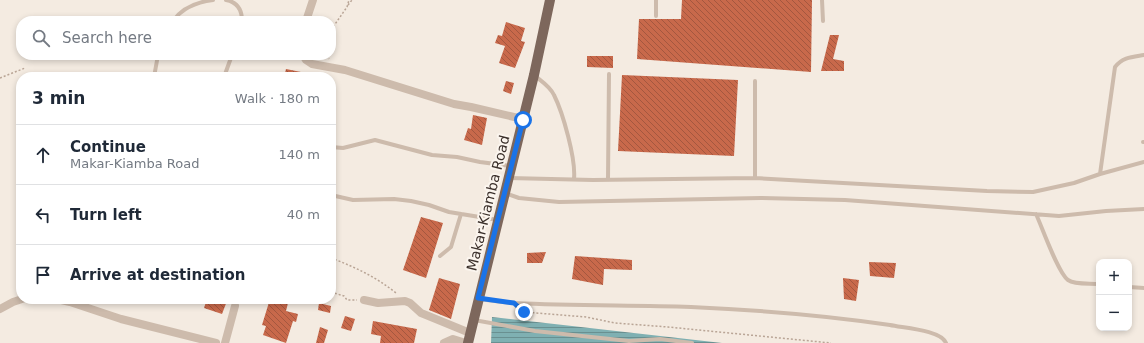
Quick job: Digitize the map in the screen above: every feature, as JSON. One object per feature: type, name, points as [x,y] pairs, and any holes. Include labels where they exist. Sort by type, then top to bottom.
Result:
[{"type":"main road","name":"Makar-Kiamba Road","points":[[468,340],[534,75],[550,0]]},
{"type":"street","points":[[307,16],[312,0]]},
{"type":"street","points":[[306,60],[312,64],[345,70],[454,104],[523,120]]},
{"type":"street","points":[[364,300],[378,303],[405,301],[410,303],[421,313],[468,340]]},
{"type":"street","points":[[0,309],[16,301]]},
{"type":"street","points":[[76,304],[121,319],[216,343]]},
{"type":"street","points":[[225,343],[235,306]]},
{"type":"street","points":[[444,343],[454,340],[468,340]]},
{"type":"lane","points":[[176,16],[190,6],[203,1],[213,0]]},
{"type":"lane","points":[[226,0],[233,2],[237,6],[242,16]]},
{"type":"lane","points":[[656,0],[656,16]]},
{"type":"lane","points":[[822,0],[823,21]]},
{"type":"lane","points":[[1100,174],[1115,67],[1119,62],[1126,58],[1144,55]]},
{"type":"lane","points":[[155,72],[157,60]]},
{"type":"lane","points":[[226,72],[230,60]]},
{"type":"lane","points":[[608,180],[609,74]]},
{"type":"lane","points":[[534,75],[554,94],[561,112],[572,153],[575,170],[574,179]]},
{"type":"lane","points":[[755,81],[755,178]]},
{"type":"lane","points":[[336,147],[343,148],[375,140],[432,155],[512,166]]},
{"type":"lane","points":[[509,178],[608,180],[755,178],[987,191],[1033,192],[1074,184],[1100,174],[1144,162]]},
{"type":"lane","points":[[505,193],[519,198],[559,202],[761,198],[844,200],[1059,216],[1144,209]]},
{"type":"lane","points":[[336,196],[353,200],[394,199],[411,201],[449,212],[498,220]]},
{"type":"lane","points":[[440,256],[451,247],[461,214]]},
{"type":"lane","points":[[1036,214],[1050,248],[1063,274],[1068,280],[1073,282],[1096,284]]},
{"type":"lane","points":[[1132,287],[1144,288]]},
{"type":"lane","points":[[478,298],[514,303],[690,307],[784,313],[859,321],[923,331],[944,338],[946,343]]},
{"type":"lane","points":[[473,320],[535,331],[639,341],[660,339],[692,343]]},
{"type":"path","points":[[347,7],[349,0]]},
{"type":"path","points":[[336,23],[352,0]]},
{"type":"path","points":[[0,78],[25,68]]},
{"type":"path","points":[[336,260],[353,266],[384,283],[405,301]]},
{"type":"path","points":[[336,294],[344,296],[347,300],[364,300]]},
{"type":"path","points":[[514,303],[524,312],[529,313],[586,318],[615,323],[831,343]]},
{"type":"water","points":[[492,317],[722,343],[491,343]]},
{"type":"building","points":[[682,0],[812,0],[811,72],[637,59],[639,19],[681,19]]},
{"type":"building","points":[[506,22],[525,28],[521,41],[525,42],[515,68],[499,63],[505,46],[495,43],[498,35],[502,36]]},
{"type":"building","points":[[830,35],[839,35],[833,59],[844,61],[844,71],[821,71]]},
{"type":"building","points":[[587,56],[613,56],[613,68],[587,67]]},
{"type":"building","points":[[286,69],[301,72],[285,72]]},
{"type":"building","points":[[622,75],[738,80],[734,156],[618,151]]},
{"type":"building","points":[[506,81],[514,83],[511,94],[503,91]]},
{"type":"building","points":[[473,115],[487,118],[482,145],[464,140],[468,128],[471,129]]},
{"type":"building","points":[[421,217],[443,223],[426,278],[403,270]]},
{"type":"building","points":[[546,252],[542,263],[527,263],[527,253]]},
{"type":"building","points":[[575,256],[632,260],[632,270],[604,269],[603,285],[572,279]]},
{"type":"building","points":[[869,262],[896,263],[894,278],[870,276]]},
{"type":"building","points":[[439,278],[460,284],[451,319],[429,310]]},
{"type":"building","points":[[843,278],[859,280],[856,301],[844,299]]},
{"type":"building","points":[[205,304],[226,304],[222,314],[204,308]]},
{"type":"building","points":[[268,304],[288,304],[286,311],[298,314],[296,322],[293,321],[286,343],[263,335],[266,326],[262,325]]},
{"type":"building","points":[[319,304],[331,306],[330,313],[318,310]]},
{"type":"building","points":[[345,316],[355,319],[351,331],[341,328]]},
{"type":"building","points":[[373,321],[417,329],[414,343],[380,343],[381,336],[371,334]]},
{"type":"building","points":[[320,327],[328,330],[324,343],[316,343]]},
{"type":"route","points":[[523,120],[478,298],[514,303],[524,312]]}]
